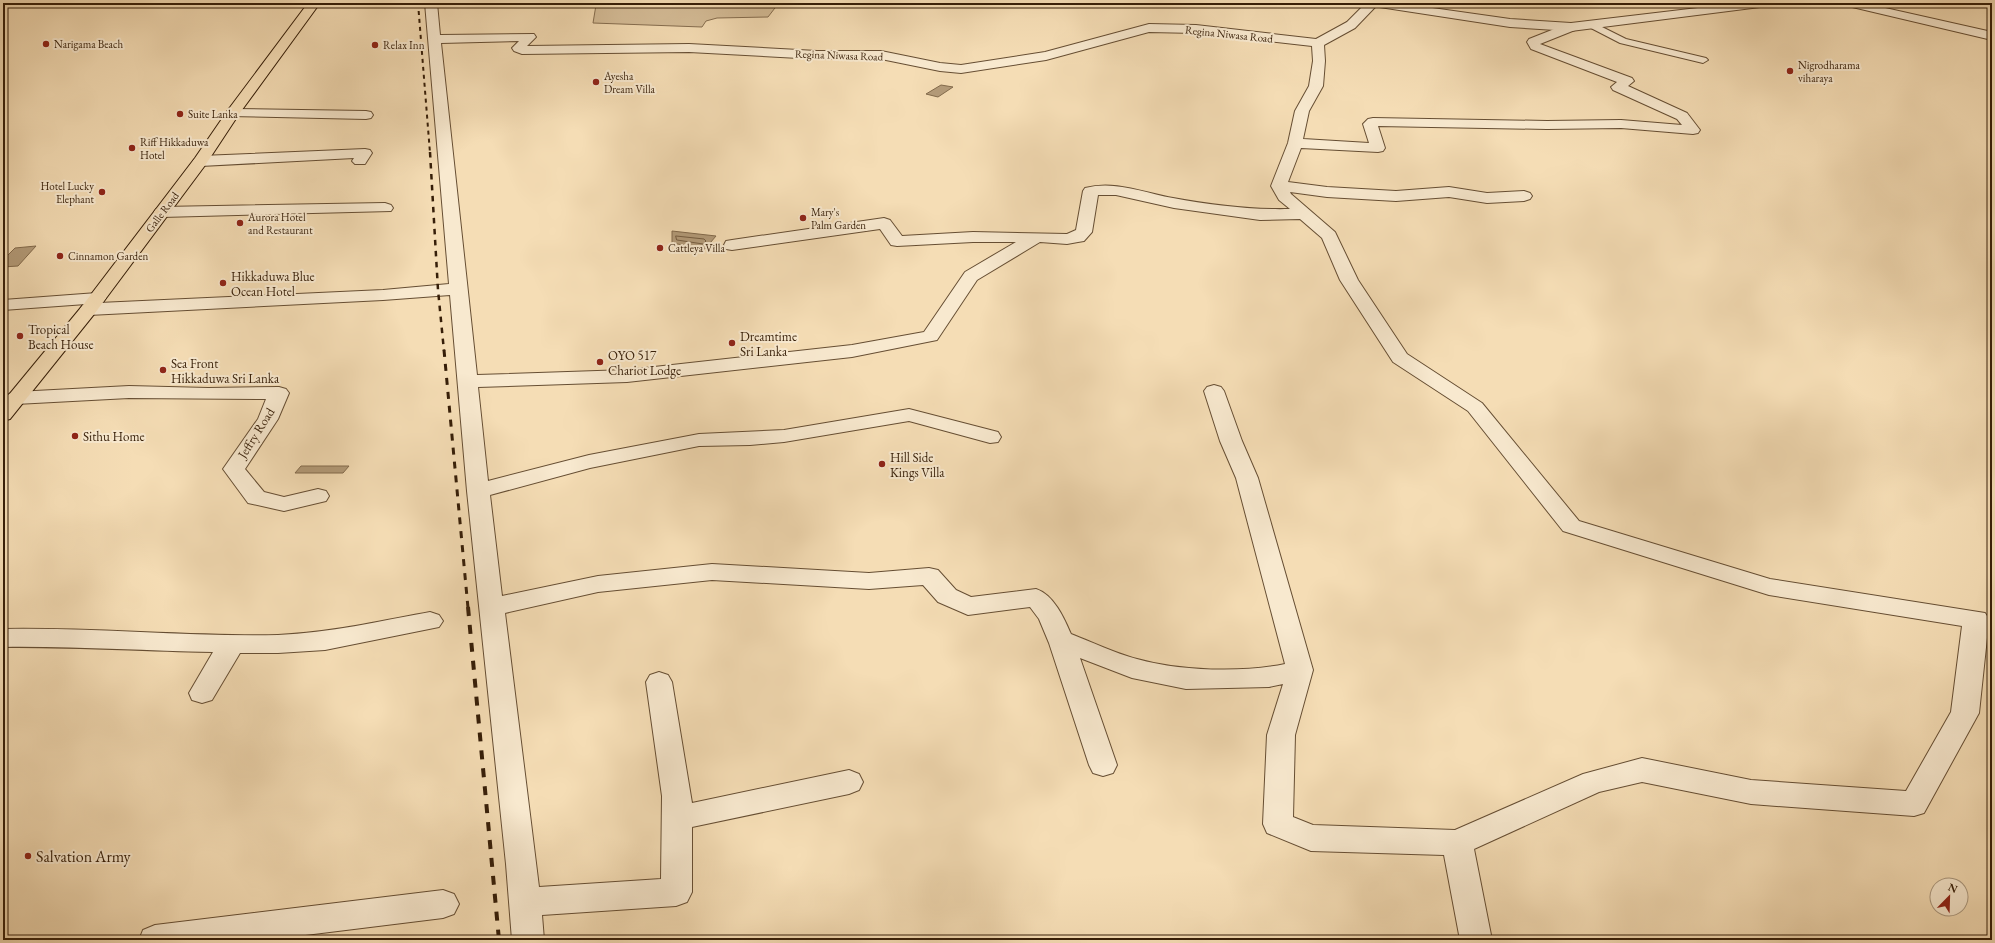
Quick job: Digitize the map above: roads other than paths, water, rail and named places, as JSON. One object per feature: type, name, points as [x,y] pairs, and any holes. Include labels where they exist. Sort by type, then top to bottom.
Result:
[{"type":"highway","name":"Galle Road","points":[[3,415],[93,304],[201,161],[233,113],[314,3]]},
{"type":"street","points":[[431,3],[478,491],[528,940]]},
{"type":"street","points":[[1279,186],[1290,160],[1302,111],[1316,86],[1319,61],[1318,42],[1351,25],[1373,3],[1510,23],[1571,27],[1768,3]]},
{"type":"street","points":[[1848,3],[1992,36]]},
{"type":"street","points":[[1295,143],[1378,148],[1380,147],[1370,124],[1373,122],[1547,125],[1621,124],[1693,130],[1682,116],[1618,87],[1627,81],[1535,46],[1533,42],[1571,27]]},
{"type":"street","name":"Regina Niwasa Road","points":[[434,39],[530,37],[518,48],[522,50],[689,48],[817,55],[881,55],[940,67],[961,69],[1046,56],[1149,28],[1196,29],[1265,38],[1318,42]]},
{"type":"street","points":[[233,113],[366,115]]},
{"type":"street","points":[[201,161],[365,153],[360,161]]},
{"type":"street","points":[[1279,186],[1327,192],[1396,196],[1449,192],[1487,198],[1524,196]]},
{"type":"street","points":[[1214,391],[1231,441],[1247,478],[1300,670],[1281,735],[1278,824],[1311,838],[1457,843],[1593,782],[1642,770],[1751,792],[1914,804],[1964,713],[1976,619],[1769,587],[1571,526],[1475,407],[1400,358],[1349,280],[1329,236],[1285,197],[1279,186]]},
{"type":"street","points":[[732,245],[884,223],[898,241],[973,237],[1037,237],[1067,239],[1078,237],[1084,232],[1091,191],[1116,190],[1174,203],[1260,216],[1303,214]]},
{"type":"street","points":[[162,212],[385,208]]},
{"type":"street","points":[[467,381],[627,376],[852,351],[930,336],[970,276],[1037,237]]},
{"type":"street","points":[[3,305],[93,304],[383,295],[459,289]]},
{"type":"street","name":"Jeffry Road","points":[[16,398],[129,392],[208,394],[279,393],[268,419],[234,469],[256,498],[284,504],[318,496]]},
{"type":"street","points":[[478,491],[589,462],[699,440],[750,440],[784,436],[909,415],[990,437]]},
{"type":"street","points":[[491,607],[598,584],[712,572],[869,581],[929,576],[946,596],[968,606],[1036,598],[1048,610],[1081,695],[1103,765]]},
{"type":"street","points":[[3,638],[48,637],[140,642],[278,644],[325,641],[430,621]]},
{"type":"street","points":[[1060,640],[1132,668],[1186,679],[1269,677],[1300,670]]},
{"type":"street","points":[[202,693],[232,644]]},
{"type":"street","points":[[524,902],[676,892],[677,796],[659,682]]},
{"type":"street","points":[[677,818],[849,782]]},
{"type":"street","points":[[1457,843],[1476,940]]},
{"type":"street","points":[[155,940],[329,917],[443,904]]},
{"type":"lane","points":[[1592,25],[1623,41],[1703,60]]},
{"type":"water","points":[[941,85],[953,87],[938,97],[926,94]]},
{"type":"water","points":[[672,231],[716,236],[705,249],[672,243]]},
{"type":"water","points":[[36,246],[18,266],[3,267],[3,260],[15,248]]},
{"type":"water","points":[[301,466],[349,466],[343,473],[295,473]]},
{"type":"railway","points":[[418,3],[430,153]]},
{"type":"railway","points":[[430,152],[438,290],[444,351]]},
{"type":"railway","points":[[444,350],[468,608]]},
{"type":"railway","points":[[468,607],[499,940]]},
{"type":"place","name":"Narigama Beach","points":[[46,44]]},
{"type":"place","name":"Relax Inn","points":[[375,45]]},
{"type":"place","name":"Nigrodharama viharaya","points":[[1790,71]]},
{"type":"place","name":"Ayesha Dream Villa","points":[[596,82]]},
{"type":"place","name":"Suite Lanka","points":[[180,114]]},
{"type":"place","name":"Riff Hikkaduwa Hotel","points":[[132,148]]},
{"type":"place","name":"Hotel Lucky Elephant","points":[[102,192]]},
{"type":"place","name":"Mary's Palm Garden","points":[[803,218]]},
{"type":"place","name":"Aurora Hotel and Restaurant","points":[[240,223]]},
{"type":"place","name":"Cattleya Villa","points":[[660,248]]},
{"type":"place","name":"Cinnamon Garden","points":[[60,256]]},
{"type":"place","name":"Hikkaduwa Blue Ocean Hotel","points":[[223,283]]},
{"type":"place","name":"Tropical Beach House","points":[[20,336]]},
{"type":"place","name":"Dreamtime Sri Lanka","points":[[732,343]]},
{"type":"place","name":"OYO 517 Chariot Lodge","points":[[600,362]]},
{"type":"place","name":"Sea Front Hikkaduwa Sri Lanka","points":[[163,370]]},
{"type":"place","name":"Sithu Home","points":[[75,436]]},
{"type":"place","name":"Hill Side Kings Villa","points":[[882,464]]},
{"type":"place","name":"Salvation Army","points":[[28,856]]}]
